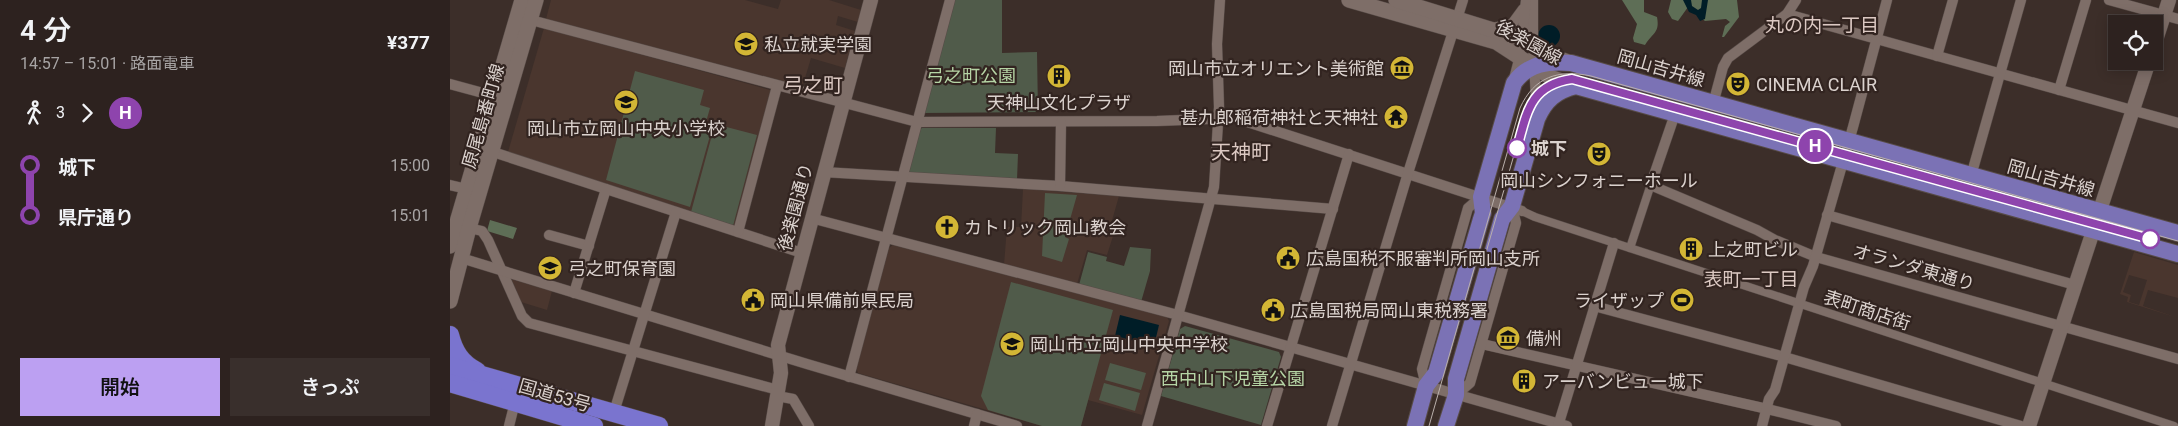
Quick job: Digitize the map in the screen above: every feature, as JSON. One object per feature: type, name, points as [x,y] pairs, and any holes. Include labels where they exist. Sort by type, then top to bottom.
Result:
[{"type":"highway","points":[[450,335],[454,350],[467,366],[482,374]]},
{"type":"highway","name":"国道53号","points":[[450,366],[659,426]]},
{"type":"highway","name":"国道53号","points":[[450,383],[594,426]]},
{"type":"highway","points":[[450,396],[475,390]]},
{"type":"main road","name":"原尾島番町線","points":[[450,246],[493,152],[530,20],[525,0]]},
{"type":"main road","name":"原尾島番町線","points":[[450,301],[461,258],[458,228],[467,189],[525,0]]},
{"type":"main road","name":"後楽園線","points":[[1349,0],[1454,23],[1494,35],[1527,42],[1571,63]]},
{"type":"main road","name":"後楽園線","points":[[1396,0],[1454,23]]},
{"type":"main road","name":"後楽園線","points":[[1494,35],[1520,56],[1550,76],[1576,86]]},
{"type":"main road","name":"岡山吉井線","points":[[1534,66],[1555,62],[1571,63],[2178,233]]},
{"type":"main road","points":[[1415,426],[1426,386],[1436,374],[1483,213],[1481,197],[1514,83],[1526,70],[1534,66]]},
{"type":"main road","points":[[1446,426],[1456,395],[1456,379],[1502,219],[1517,209],[1537,119],[1542,107],[1549,98],[1557,92],[1576,86],[2178,254]]},
{"type":"street","name":"後楽園通り","points":[[772,426],[781,373],[778,345],[823,172],[871,0]]},
{"type":"street","points":[[849,377],[950,0]]},
{"type":"street","points":[[1147,426],[1214,187],[1218,119],[1217,44],[1220,0]]},
{"type":"street","points":[[1332,426],[1454,23],[1463,0]]},
{"type":"street","points":[[1713,104],[1723,67],[1728,58],[1787,14],[1796,0]]},
{"type":"street","points":[[1762,426],[1785,358],[1799,303],[1816,257],[1887,0]]},
{"type":"street","points":[[1937,56],[1953,0]]},
{"type":"street","points":[[1971,176],[2020,0]]},
{"type":"street","points":[[2059,90],[2086,0]]},
{"type":"street","points":[[2109,0],[2178,19]]},
{"type":"street","points":[[2163,18],[2169,0]]},
{"type":"street","points":[[1514,83],[1520,56],[1532,27],[1528,1]]},
{"type":"street","points":[[1494,35],[1512,24],[1528,1]]},
{"type":"street","points":[[1528,1],[1527,42],[1534,66],[1537,119]]},
{"type":"street","points":[[1787,14],[2178,123]]},
{"type":"street","points":[[530,20],[917,122],[1061,122],[1235,118],[1517,209],[1516,223],[1470,383],[1456,395]]},
{"type":"street","points":[[2029,426],[2146,70]]},
{"type":"street","points":[[450,84],[494,96]]},
{"type":"street","points":[[738,232],[778,86]]},
{"type":"street","points":[[1630,248],[1654,185],[1675,114]]},
{"type":"street","points":[[1060,186],[1061,122]]},
{"type":"street","points":[[493,152],[802,253]]},
{"type":"street","points":[[1267,426],[1349,154]]},
{"type":"street","points":[[823,172],[1060,186],[1333,209]]},
{"type":"street","points":[[450,184],[467,189]]},
{"type":"street","name":"オランダ東通り","points":[[1654,185],[1816,257],[2178,359]]},
{"type":"street","points":[[574,293],[606,189]]},
{"type":"street","name":"表町商店街","points":[[1517,209],[1535,217],[2174,426]]},
{"type":"street","points":[[614,412],[676,212]]},
{"type":"street","points":[[1827,215],[2075,285]]},
{"type":"street","points":[[811,218],[1178,315],[1561,425],[1576,365],[1614,243]]},
{"type":"street","points":[[458,228],[482,232],[488,240],[522,316],[528,323],[778,393],[793,399],[810,426]]},
{"type":"street","points":[[549,235],[589,246]]},
{"type":"street","points":[[461,258],[779,356],[1017,426]]},
{"type":"street","points":[[1594,306],[1785,358],[2021,426]]},
{"type":"street","points":[[1482,344],[1767,408],[1836,426]]},
{"type":"street","points":[[509,426],[515,402]]},
{"type":"street","points":[[974,426],[977,414]]},
{"type":"shaded area","name":"私立就実学園","points":[[551,0],[745,0],[778,9],[781,0],[829,0],[861,10],[858,22],[838,16],[836,25],[855,31],[845,68],[811,58],[802,88],[546,19]]},
{"type":"shaded area","name":"岡山市立岡山中央小学校","points":[[544,28],[770,90],[772,93],[736,223],[733,226],[508,152]]},
{"type":"shaded area","points":[[1023,189],[1119,196],[1109,231],[1114,233],[1107,255],[1087,250],[1077,284],[1004,265],[1007,227],[1021,227]]},
{"type":"shaded area","name":"岡山市立岡山中央中学校","points":[[893,245],[1167,317],[1169,321],[1142,415],[1088,400],[1081,426],[1042,426],[858,373],[856,367],[889,248]]},
{"type":"shaded area","points":[[2134,252],[2178,265],[2178,298],[2148,290],[2143,306],[2178,318],[2127,302],[2128,297],[2120,294]],"holes":[[[2129,275],[2147,280],[2139,305],[2129,302],[2131,295],[2123,292]]]},
{"type":"shaded area","points":[[511,279],[552,291],[547,310],[521,302],[515,293],[517,292]]},
{"type":"green space","name":"弓之町公園","points":[[953,0],[1002,0],[1002,53],[1037,52],[1038,112],[922,113]]},
{"type":"green space","points":[[1622,0],[1644,0],[1644,12],[1657,17],[1657,29],[1645,45],[1634,42],[1633,38],[1637,24]]},
{"type":"green space","points":[[1671,0],[1737,0],[1739,17],[1724,37],[1722,37],[1725,26],[1730,22],[1726,19],[1705,21],[1688,7],[1678,21],[1672,19],[1668,12]]},
{"type":"green space","points":[[635,71],[704,90],[700,105],[710,108],[706,122],[713,125],[690,207],[606,180]]},
{"type":"green space","points":[[715,124],[757,135],[733,226],[691,212]]},
{"type":"green space","points":[[922,128],[996,128],[995,153],[1018,154],[1017,180],[910,174],[908,171],[919,130]]},
{"type":"green space","points":[[1045,193],[1077,195],[1065,237],[1069,239],[1062,262],[1042,256]]},
{"type":"green space","points":[[490,220],[517,228],[513,239],[487,231]]},
{"type":"green space","points":[[1130,247],[1151,249],[1150,271],[1141,302],[1079,285],[1088,252],[1107,257],[1106,261],[1124,266]]},
{"type":"green space","points":[[1011,282],[1113,310],[1081,426],[1042,426],[988,410],[981,396]]},
{"type":"green space","name":"西中山下児童公園","points":[[1185,326],[1279,352],[1281,357],[1261,425],[1161,396],[1180,329]]},
{"type":"green space","points":[[1110,363],[1146,373],[1141,390],[1105,380]]},
{"type":"green space","points":[[1104,383],[1140,393],[1135,411],[1099,400]]},
{"type":"water","points":[[1683,0],[1691,0],[1692,6],[1698,10],[1701,8],[1702,0],[1708,0],[1705,19],[1700,21],[1696,15],[1689,12]]},
{"type":"water","points":[[1549,25],[1557,28],[1560,36],[1557,44],[1549,47],[1541,44],[1538,36],[1541,28]]},
{"type":"water","points":[[1120,315],[1159,325],[1154,346],[1115,336]]},
{"type":"tram line","points":[[1429,426],[1520,108],[1532,89],[1540,82],[1558,75],[1579,74],[1591,76],[2178,241]]},
{"type":"tram line","name":"H","points":[[1517,148],[1526,113],[1536,96],[1550,85],[1572,79],[1589,82],[2150,239]]},
{"type":"tram line","points":[[1485,256],[1526,113],[1530,105],[1541,92],[1555,83],[1572,80],[1581,81]]},
{"type":"place","name":"私立就実学園","points":[[746,44]]},
{"type":"place","name":"岡山市立オリエント美術館","points":[[1402,68]]},
{"type":"place","name":"天神山文化プラザ","points":[[1059,76]]},
{"type":"place","name":"CINEMA CLAIR","points":[[1738,84]]},
{"type":"place","name":"岡山市立岡山中央小学校","points":[[626,102]]},
{"type":"place","name":"甚九郎稲荷神社と天神社","points":[[1396,117]]},
{"type":"place","name":"城下","points":[[1517,148]]},
{"type":"place","name":"岡山シンフォニーホール","points":[[1599,154]]},
{"type":"place","name":"カトリック岡山教会","points":[[947,227]]},
{"type":"place","name":"上之町ビル","points":[[1691,249]]},
{"type":"place","name":"広島国税不服審判所岡山支所","points":[[1288,258]]},
{"type":"place","name":"弓之町保育園","points":[[550,268]]},
{"type":"place","name":"岡山県備前県民局","points":[[753,300]]},
{"type":"place","name":"ライザップ","points":[[1682,300]]},
{"type":"place","name":"広島国税局岡山東税務署","points":[[1273,310]]},
{"type":"place","name":"備州","points":[[1508,338]]},
{"type":"place","name":"岡山市立岡山中央中学校","points":[[1012,344]]},
{"type":"place","name":"アーバンビュー城下","points":[[1524,381]]},
{"type":"district","name":"丸の内一丁目","points":[[1822,25]]},
{"type":"district","name":"弓之町","points":[[813,85]]},
{"type":"district","name":"天神町","points":[[1241,152]]},
{"type":"district","name":"表町一丁目","points":[[1751,279]]}]
